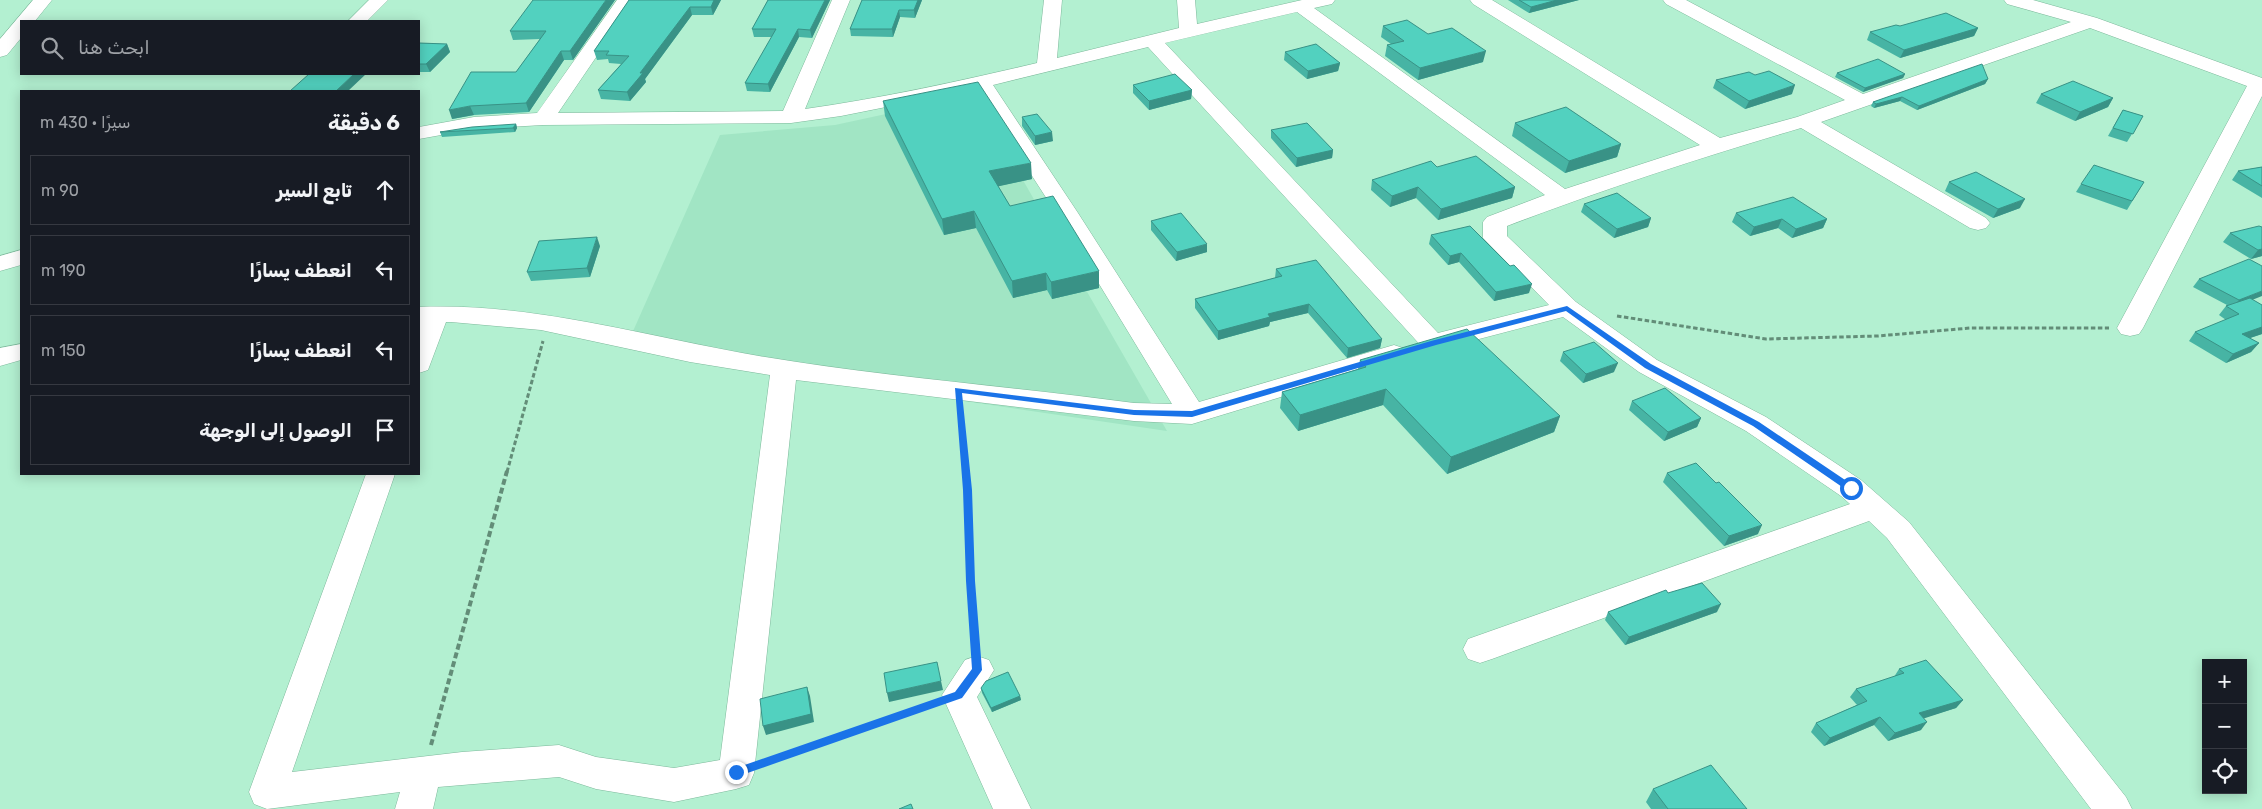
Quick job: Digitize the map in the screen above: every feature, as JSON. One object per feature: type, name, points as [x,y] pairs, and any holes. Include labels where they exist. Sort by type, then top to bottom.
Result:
[{"type":"main road","points":[[26,20],[43,0]]},
{"type":"main road","points":[[357,20],[379,0]]},
{"type":"main road","points":[[543,119],[626,0]]},
{"type":"main road","points":[[791,117],[841,0]]},
{"type":"main road","points":[[1046,67],[1052,0]]},
{"type":"main road","points":[[1186,0],[1189,32]]},
{"type":"main road","points":[[420,133],[474,122],[543,119],[791,117],[842,110],[981,82],[1326,0]]},
{"type":"main road","points":[[1479,0],[1717,146]]},
{"type":"main road","points":[[1672,0],[1862,101]]},
{"type":"main road","points":[[2014,0],[2090,22],[2260,84],[2130,328]]},
{"type":"main road","points":[[1300,6],[1562,197]]},
{"type":"main road","points":[[2090,22],[1804,121],[1717,146],[1562,197],[1495,222],[1495,238],[1567,308],[1648,366],[1756,424],[1851,488],[1898,530],[2112,809]]},
{"type":"main road","points":[[1,48],[20,27]]},
{"type":"main road","points":[[1152,40],[1433,343]]},
{"type":"main road","points":[[981,82],[1067,213],[1192,414]]},
{"type":"main road","points":[[1804,121],[1978,223]]},
{"type":"main road","points":[[0,264],[20,257]]},
{"type":"main road","points":[[420,359],[428,315],[451,314],[547,324],[690,353],[784,369],[1134,412],[1192,414],[1433,343],[1567,308]]},
{"type":"main road","points":[[0,356],[20,352]]},
{"type":"main road","points":[[380,475],[267,792],[424,773],[559,761],[596,774],[674,785],[736,772],[784,369]]},
{"type":"main road","points":[[1480,649],[1873,508]]},
{"type":"main road","points":[[968,682],[1012,809]]},
{"type":"main road","points":[[414,809],[424,773]]},
{"type":"path","points":[[1612,315],[1766,339],[1878,336],[1970,328],[2130,328]]},
{"type":"path","points":[[424,773],[547,324]]},
{"type":"path","points":[[736,772],[968,682],[970,581],[968,490],[958,390]]},
{"type":"shaded area","points":[[974,95],[1167,431],[800,377],[626,347],[720,135],[835,125]]},
{"type":"building","points":[[533,0],[606,0],[570,51],[561,51],[526,103],[470,106],[449,110],[471,72],[516,72],[546,31],[510,31]]},
{"type":"building","points":[[629,0],[714,0],[711,7],[690,7],[640,73],[643,73],[627,92],[598,90],[629,56],[606,55],[609,51],[594,51]]},
{"type":"building","points":[[768,0],[825,0],[810,30],[798,29],[768,84],[745,83],[776,29],[752,29]]},
{"type":"building","points":[[862,0],[918,0],[914,10],[899,10],[892,29],[850,29]]},
{"type":"building","points":[[1519,0],[1557,0],[1531,7]]},
{"type":"building","points":[[1946,13],[1978,28],[1904,50],[1870,32],[1896,25],[1900,26]]},
{"type":"building","points":[[1407,20],[1428,34],[1452,28],[1486,51],[1420,68],[1387,45],[1404,41],[1383,26]]},
{"type":"building","points":[[420,43],[447,44],[426,64],[420,64]]},
{"type":"building","points":[[1316,44],[1340,63],[1308,71],[1285,52]]},
{"type":"building","points":[[1878,59],[1905,74],[1865,88],[1837,73]]},
{"type":"building","points":[[1982,64],[1988,79],[1919,106],[1902,97],[1876,104],[1873,102]]},
{"type":"building","points":[[1769,71],[1795,85],[1749,101],[1716,80],[1749,72],[1755,75]]},
{"type":"building","points":[[1175,74],[1192,90],[1149,101],[1133,85]]},
{"type":"building","points":[[308,75],[353,75],[337,90],[291,90]]},
{"type":"building","points":[[2073,81],[2113,98],[2080,112],[2041,94]]},
{"type":"building","points":[[978,82],[1031,163],[989,171],[1010,206],[1053,196],[1099,271],[1051,282],[1046,273],[1012,281],[974,211],[942,219],[883,101]]},
{"type":"building","points":[[1566,107],[1621,144],[1569,161],[1515,123]]},
{"type":"building","points":[[2123,110],[2143,116],[2133,134],[2113,128]]},
{"type":"building","points":[[1037,114],[1052,132],[1035,136],[1022,117]]},
{"type":"building","points":[[1307,123],[1333,150],[1297,158],[1271,130]]},
{"type":"building","points":[[516,124],[513,128],[440,132],[472,127]]},
{"type":"building","points":[[1476,156],[1515,187],[1441,209],[1418,187],[1392,196],[1372,180],[1431,161],[1437,167]]},
{"type":"building","points":[[2094,165],[2144,182],[2132,201],[2081,184]]},
{"type":"building","points":[[2262,167],[2262,186],[2238,171]]},
{"type":"building","points":[[1976,172],[2025,199],[1998,209],[1949,182]]},
{"type":"building","points":[[1617,193],[1651,218],[1617,229],[1584,204]]},
{"type":"building","points":[[1793,197],[1827,219],[1796,229],[1782,219],[1754,227],[1736,213]]},
{"type":"building","points":[[1181,213],[1207,244],[1177,252],[1151,221]]},
{"type":"building","points":[[1470,226],[1510,266],[1514,265],[1532,284],[1496,292],[1461,253],[1450,256],[1431,235]]},
{"type":"building","points":[[2259,226],[2262,227],[2262,249],[2258,250],[2230,233]]},
{"type":"building","points":[[597,237],[587,268],[527,272],[539,241]]},
{"type":"building","points":[[2249,259],[2262,266],[2262,291],[2239,300],[2199,279]]},
{"type":"building","points":[[1316,260],[1382,339],[1348,348],[1309,304],[1268,314],[1270,317],[1218,331],[1195,299],[1282,276],[1276,269]]},
{"type":"building","points":[[2250,298],[2262,305],[2262,327],[2242,334],[2259,343],[2233,354],[2195,332],[2239,314],[2226,306]]},
{"type":"building","points":[[1467,329],[1560,416],[1451,457],[1386,389],[1300,415],[1282,392],[1366,367],[1360,360]]},
{"type":"building","points":[[1594,342],[1618,363],[1586,374],[1563,352]]},
{"type":"building","points":[[1665,388],[1701,418],[1668,432],[1632,401]]},
{"type":"building","points":[[1696,463],[1716,483],[1719,482],[1762,525],[1729,536],[1667,473]]},
{"type":"building","points":[[1702,583],[1721,604],[1629,637],[1608,612],[1666,590],[1668,593]]},
{"type":"building","points":[[1926,660],[1963,700],[1919,713],[1927,722],[1895,733],[1880,717],[1830,738],[1816,723],[1867,701],[1856,689],[1904,673],[1899,669]]},
{"type":"building","points":[[937,662],[941,681],[887,693],[884,673]]},
{"type":"building","points":[[1008,672],[1020,696],[991,708],[981,688],[986,681]]},
{"type":"building","points":[[807,687],[811,714],[763,726],[760,699]]},
{"type":"building","points":[[1711,765],[1747,809],[1668,809],[1653,789]]},
{"type":"building","points":[[911,804],[913,809],[899,809]]},
{"type":"route","points":[[736,772],[959,695],[977,670],[970,581],[968,490],[958,390],[1134,412],[1192,414],[1433,343],[1567,308],[1648,366],[1756,424],[1851,488]]}]
